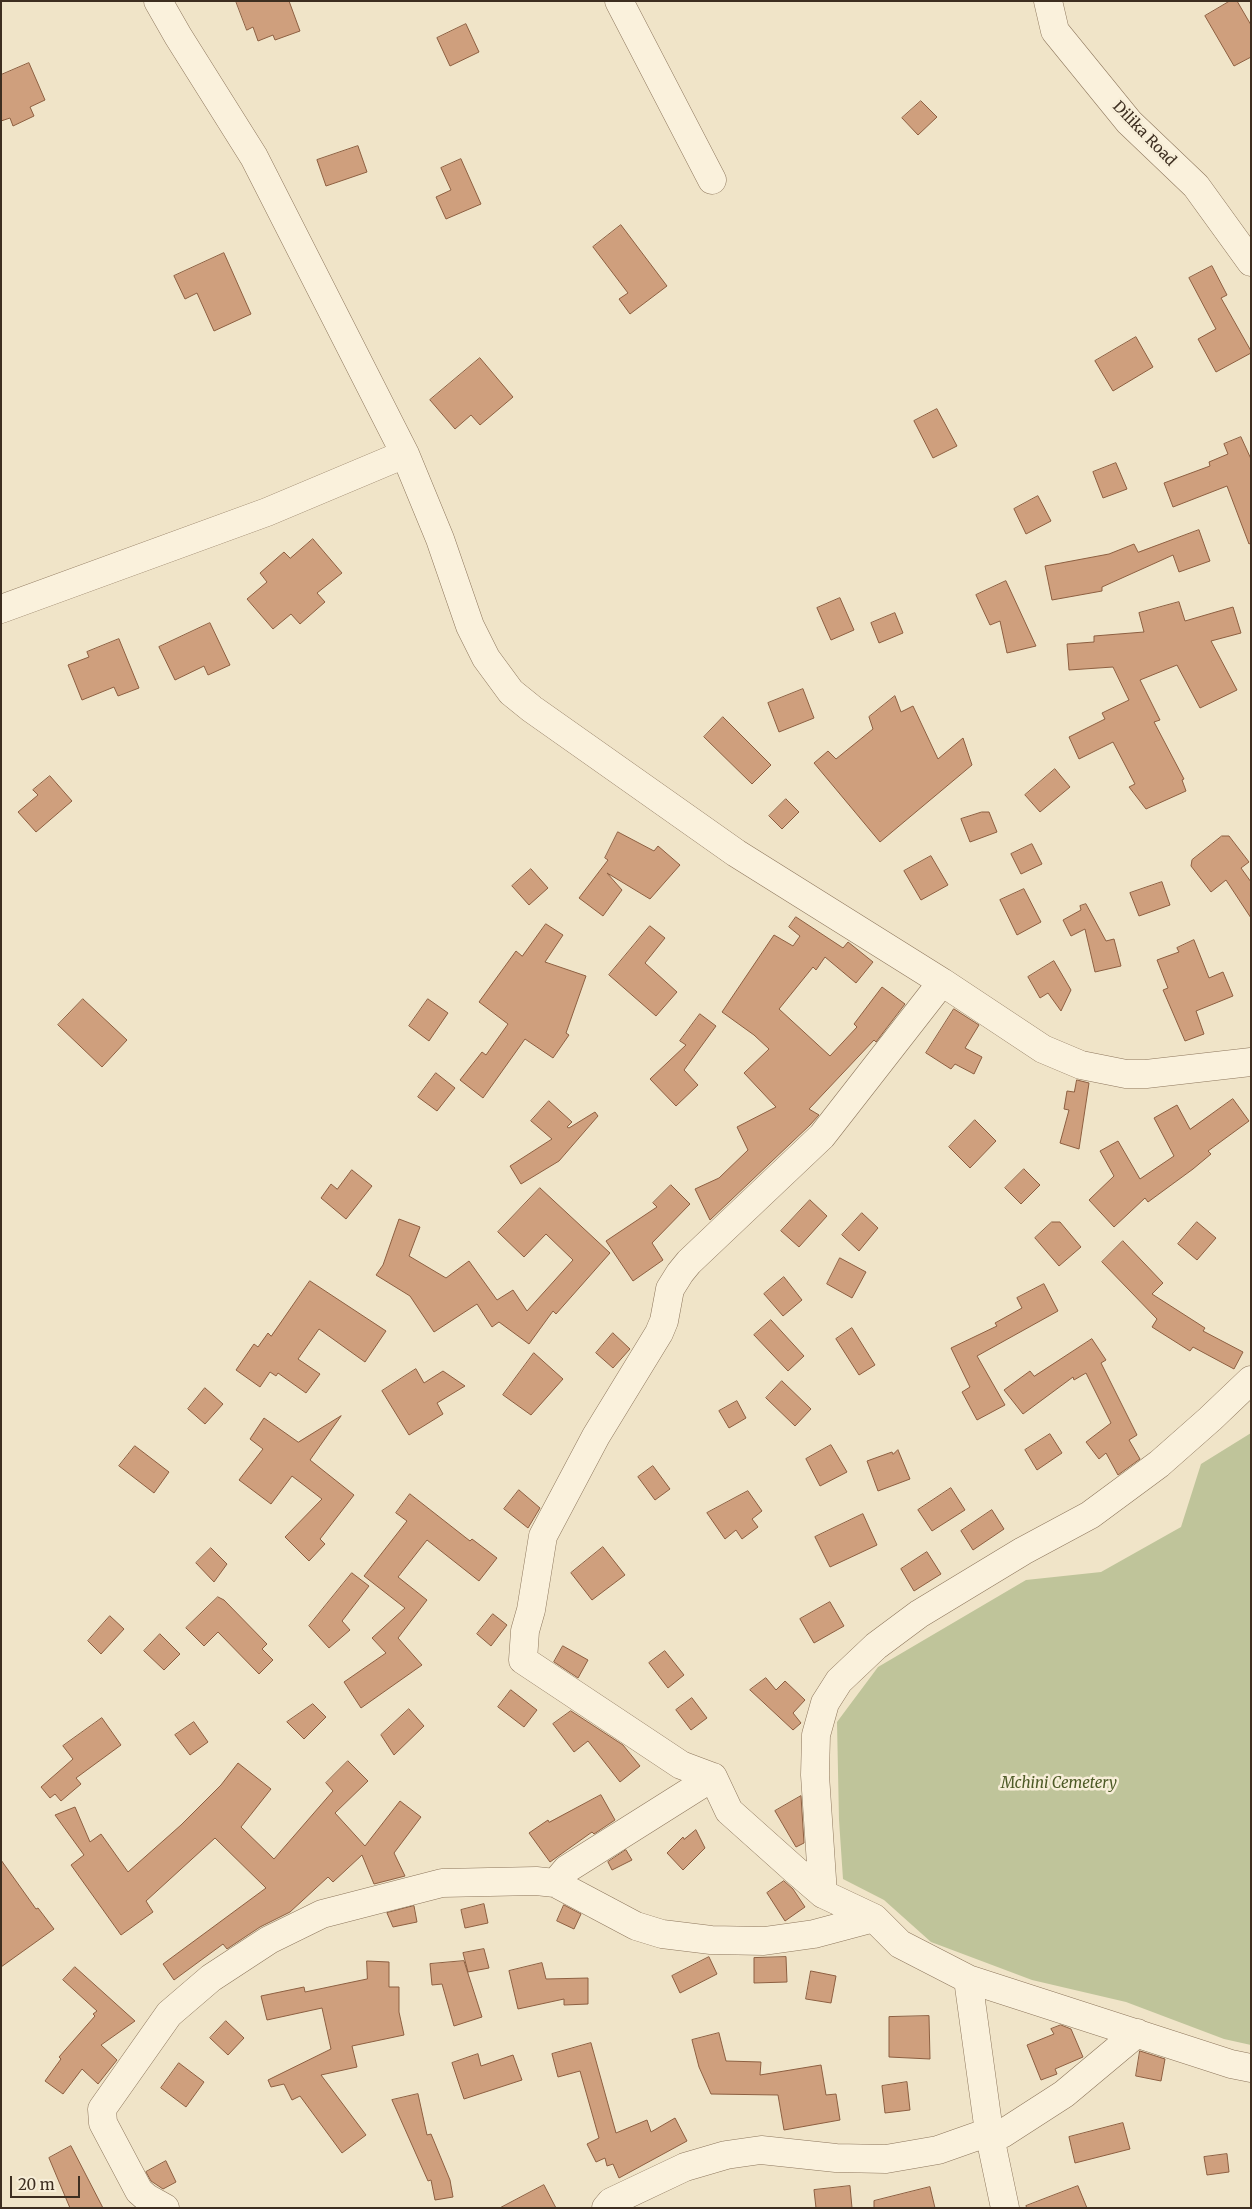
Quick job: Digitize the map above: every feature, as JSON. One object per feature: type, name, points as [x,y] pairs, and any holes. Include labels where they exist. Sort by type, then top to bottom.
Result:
[{"type":"street","points":[[158,1],[254,157],[405,454],[440,539],[470,626],[486,658],[511,692],[532,709],[736,852],[1044,1049],[1080,1065],[1126,1074],[1146,1074],[1251,1062]]},
{"type":"street","points":[[619,1],[712,180]]},
{"type":"street","name":"Dilika Road","points":[[1048,1],[1055,31],[1129,122],[1196,186],[1251,262]]},
{"type":"street","points":[[1,609],[267,512],[405,454]]},
{"type":"street","points":[[942,982],[822,1136],[689,1262],[670,1289],[664,1321],[659,1333],[596,1436],[542,1536],[531,1610],[525,1631],[523,1660],[681,1765],[713,1778],[729,1811],[823,1894],[874,1918],[900,1944],[968,1979],[1231,2064],[1251,2068]]},
{"type":"street","points":[[823,1894],[815,1775],[816,1735],[825,1703],[839,1681],[876,1646],[919,1614],[1090,1514],[1159,1464],[1251,1380]]},
{"type":"street","points":[[555,1883],[567,1869],[713,1778]]},
{"type":"street","points":[[165,2208],[139,2191],[103,2123],[102,2109],[169,2014],[211,1978],[269,1940],[322,1914],[442,1883],[536,1881],[555,1883],[636,1926],[662,1934],[711,1940],[764,1941],[814,1934],[874,1918]]},
{"type":"street","points":[[968,1979],[989,2132],[1006,2208]]},
{"type":"street","points":[[606,2208],[611,2202],[685,2167],[726,2155],[761,2150],[836,2158],[886,2159],[938,2150],[989,2132],[1002,2134],[1064,2094],[1137,2033]]},
{"type":"green space","name":"Mchini Cemetery","points":[[1251,1433],[1251,2045],[1224,2039],[1126,2002],[1032,1980],[931,1942],[884,1900],[843,1879],[839,1820],[837,1722],[878,1667],[1026,1580],[1101,1572],[1181,1527],[1201,1464]]},
{"type":"building","points":[[236,1],[289,1],[300,31],[275,40],[273,35],[258,41],[253,27],[247,30]]},
{"type":"building","points":[[1230,1],[1237,1],[1251,25],[1251,57],[1234,66],[1205,16]]},
{"type":"building","points":[[466,24],[479,52],[450,66],[437,38]]},
{"type":"building","points":[[29,63],[45,100],[30,107],[34,116],[13,126],[10,118],[1,121],[1,75]]},
{"type":"building","points":[[921,101],[937,117],[918,135],[902,118]]},
{"type":"building","points":[[358,146],[367,172],[326,186],[317,160]]},
{"type":"building","points":[[461,159],[481,204],[446,219],[436,197],[451,190],[441,168]]},
{"type":"building","points":[[621,225],[667,286],[630,314],[619,299],[628,293],[593,247]]},
{"type":"building","points":[[224,253],[251,314],[214,331],[197,293],[185,299],[174,276]]},
{"type":"building","points":[[1212,266],[1227,295],[1221,298],[1251,351],[1251,353],[1216,372],[1198,339],[1216,329],[1189,278]]},
{"type":"building","points":[[1136,337],[1153,367],[1113,391],[1095,361]]},
{"type":"building","points":[[480,358],[513,397],[480,425],[471,415],[455,429],[430,400]]},
{"type":"building","points":[[937,409],[957,446],[933,458],[914,421]]},
{"type":"building","points":[[1241,437],[1251,459],[1251,543],[1249,544],[1227,486],[1173,507],[1164,483],[1210,466],[1209,462],[1228,454],[1224,444]]},
{"type":"building","points":[[1116,463],[1127,489],[1103,498],[1093,472]]},
{"type":"building","points":[[1038,496],[1051,521],[1026,534],[1014,509]]},
{"type":"building","points":[[1199,530],[1210,561],[1179,572],[1173,555],[1102,587],[1102,591],[1052,600],[1045,566],[1109,554],[1134,544],[1138,552]]},
{"type":"building","points":[[313,539],[342,573],[317,593],[325,602],[300,624],[291,614],[273,629],[247,599],[267,582],[260,573],[284,552],[290,558]]},
{"type":"building","points":[[1006,581],[1036,646],[1007,653],[1000,621],[990,625],[976,595]]},
{"type":"building","points":[[840,598],[854,630],[831,640],[817,608]]},
{"type":"building","points":[[1179,602],[1185,621],[1233,607],[1241,633],[1211,641],[1237,690],[1200,708],[1177,665],[1140,680],[1160,720],[1154,722],[1184,779],[1182,780],[1186,791],[1146,809],[1129,787],[1135,784],[1113,742],[1079,759],[1069,737],[1105,719],[1102,713],[1129,700],[1113,667],[1069,670],[1067,644],[1094,642],[1094,636],[1144,632],[1139,613]]},
{"type":"building","points":[[895,613],[903,633],[879,643],[871,623]]},
{"type":"building","points":[[210,623],[230,665],[208,675],[204,666],[175,680],[159,647]]},
{"type":"building","points":[[119,639],[139,688],[118,696],[114,687],[82,700],[68,665],[89,657],[87,652]]},
{"type":"building","points":[[803,689],[814,718],[779,732],[768,703]]},
{"type":"building","points":[[895,696],[901,712],[913,706],[938,759],[963,738],[972,765],[880,842],[814,763],[828,751],[836,759],[873,729],[869,717]]},
{"type":"building","points":[[723,717],[771,765],[752,784],[704,737]]},
{"type":"building","points":[[1055,769],[1070,787],[1040,812],[1025,795]]},
{"type":"building","points":[[50,776],[72,801],[36,832],[18,812],[38,795],[33,790]]},
{"type":"building","points":[[786,799],[799,812],[782,829],[769,816]]},
{"type":"building","points":[[982,812],[989,812],[997,832],[970,842],[961,819]]},
{"type":"building","points":[[618,832],[654,851],[658,846],[680,865],[650,899],[607,873],[622,890],[603,916],[579,898],[608,860],[605,858]]},
{"type":"building","points":[[1222,836],[1229,836],[1249,862],[1241,868],[1251,882],[1251,918],[1226,880],[1211,892],[1191,866],[1192,860]]},
{"type":"building","points":[[1032,844],[1042,864],[1021,874],[1011,854]]},
{"type":"building","points":[[931,856],[948,885],[921,900],[904,871]]},
{"type":"building","points":[[531,869],[548,888],[529,905],[512,886]]},
{"type":"building","points":[[1162,882],[1170,905],[1139,916],[1130,893]]},
{"type":"building","points":[[1024,889],[1041,922],[1017,935],[1000,900]]},
{"type":"building","points":[[1086,904],[1106,941],[1114,939],[1121,966],[1095,972],[1085,929],[1071,936],[1063,920],[1081,910],[1080,906]]},
{"type":"building","points":[[796,917],[843,948],[848,942],[873,962],[856,983],[825,957],[816,970],[813,967],[779,1009],[830,1056],[857,1027],[854,1024],[882,987],[905,1004],[876,1042],[874,1040],[809,1109],[819,1115],[810,1125],[710,1220],[695,1189],[719,1178],[748,1150],[737,1127],[776,1107],[744,1073],[769,1049],[754,1035],[722,1012],[774,935],[793,946],[800,936],[789,927]]},
{"type":"building","points":[[546,924],[563,935],[545,962],[586,976],[566,1033],[569,1035],[553,1058],[525,1039],[483,1098],[460,1080],[482,1052],[486,1055],[508,1024],[479,1002],[516,951],[522,956]]},
{"type":"building","points":[[650,926],[665,938],[645,963],[677,992],[656,1016],[609,975]]},
{"type":"building","points":[[1194,940],[1209,978],[1223,972],[1233,996],[1196,1011],[1204,1034],[1185,1041],[1163,990],[1168,988],[1157,960],[1179,952],[1177,948]]},
{"type":"building","points":[[1054,961],[1071,990],[1061,1011],[1048,993],[1040,998],[1028,977]]},
{"type":"building","points":[[83,999],[127,1040],[102,1067],[58,1025]]},
{"type":"building","points":[[428,999],[448,1013],[429,1041],[409,1026]]},
{"type":"building","points":[[954,1009],[979,1025],[965,1048],[982,1057],[974,1074],[955,1064],[951,1069],[926,1053]]},
{"type":"building","points":[[700,1014],[716,1026],[684,1070],[698,1085],[676,1106],[650,1079],[686,1045],[680,1041]]},
{"type":"building","points":[[436,1073],[455,1088],[437,1111],[418,1097]]},
{"type":"building","points":[[1077,1080],[1089,1083],[1079,1149],[1060,1143],[1069,1110],[1064,1109],[1067,1091],[1074,1092]]},
{"type":"building","points":[[1233,1099],[1249,1121],[1208,1151],[1211,1154],[1193,1169],[1148,1202],[1145,1198],[1114,1227],[1089,1200],[1114,1176],[1100,1151],[1118,1141],[1140,1179],[1174,1156],[1154,1118],[1177,1105],[1190,1129]]},
{"type":"building","points":[[549,1101],[572,1122],[567,1127],[569,1128],[595,1112],[598,1116],[559,1161],[521,1184],[510,1166],[552,1139],[531,1121]]},
{"type":"building","points":[[975,1120],[996,1141],[970,1168],[949,1147]]},
{"type":"building","points":[[1024,1169],[1040,1185],[1021,1204],[1005,1188]]},
{"type":"building","points":[[352,1170],[372,1186],[346,1219],[321,1198],[331,1184],[337,1189]]},
{"type":"building","points":[[671,1185],[690,1204],[652,1243],[663,1260],[633,1281],[606,1241],[657,1207],[653,1203]]},
{"type":"building","points":[[540,1188],[610,1253],[556,1314],[553,1311],[529,1344],[499,1322],[492,1327],[477,1304],[434,1332],[410,1296],[376,1275],[383,1265],[399,1219],[420,1227],[409,1256],[446,1278],[469,1261],[497,1300],[513,1290],[527,1311],[573,1260],[546,1234],[524,1257],[498,1232]]},
{"type":"building","points":[[810,1200],[827,1216],[799,1247],[781,1231]]},
{"type":"building","points":[[862,1213],[878,1228],[859,1251],[842,1235]]},
{"type":"building","points":[[1052,1222],[1060,1222],[1081,1247],[1059,1266],[1035,1238]]},
{"type":"building","points":[[1197,1222],[1216,1238],[1197,1260],[1178,1244]]},
{"type":"building","points":[[1123,1241],[1163,1283],[1152,1294],[1205,1328],[1203,1331],[1243,1352],[1234,1369],[1193,1347],[1190,1351],[1152,1327],[1157,1319],[1102,1262]]},
{"type":"building","points":[[840,1258],[866,1272],[852,1298],[827,1284]]},
{"type":"building","points":[[784,1277],[802,1300],[783,1316],[764,1294]]},
{"type":"building","points":[[310,1281],[386,1331],[365,1362],[319,1329],[298,1359],[320,1374],[306,1393],[278,1373],[276,1376],[270,1372],[260,1387],[236,1370],[254,1344],[258,1347],[268,1333],[271,1336]]},
{"type":"building","points":[[1044,1284],[1058,1311],[977,1356],[1005,1405],[977,1420],[962,1392],[970,1387],[951,1348],[997,1326],[995,1323],[1022,1308],[1017,1298]]},
{"type":"building","points":[[771,1320],[804,1356],[788,1371],[754,1335]]},
{"type":"building","points":[[852,1328],[875,1365],[859,1375],[836,1339]]},
{"type":"building","points":[[613,1333],[630,1349],[613,1368],[596,1353]]},
{"type":"building","points":[[1092,1339],[1106,1360],[1101,1363],[1137,1435],[1129,1440],[1140,1459],[1118,1475],[1106,1453],[1099,1459],[1086,1442],[1111,1423],[1086,1373],[1074,1380],[1073,1377],[1023,1414],[1004,1390],[1030,1371],[1034,1376]]},
{"type":"building","points":[[534,1353],[563,1379],[531,1415],[503,1395]]},
{"type":"building","points":[[416,1369],[424,1383],[443,1371],[465,1386],[437,1403],[443,1414],[409,1435],[382,1391]]},
{"type":"building","points":[[782,1381],[811,1409],[795,1426],[766,1398]]},
{"type":"building","points":[[205,1388],[223,1404],[205,1424],[188,1409]]},
{"type":"building","points":[[737,1401],[746,1418],[729,1428],[719,1411]]},
{"type":"building","points":[[341,1416],[310,1460],[354,1495],[320,1539],[325,1544],[309,1561],[285,1537],[322,1499],[292,1476],[271,1504],[239,1480],[263,1449],[250,1439],[264,1418],[298,1442]]},
{"type":"building","points":[[1050,1434],[1062,1453],[1037,1470],[1025,1450]]},
{"type":"building","points":[[831,1445],[847,1472],[820,1486],[806,1459]]},
{"type":"building","points":[[135,1446],[169,1472],[154,1493],[119,1466]]},
{"type":"building","points":[[898,1450],[910,1479],[878,1491],[867,1461],[892,1452],[893,1454]]},
{"type":"building","points":[[653,1466],[670,1489],[655,1500],[638,1477]]},
{"type":"building","points":[[951,1488],[965,1510],[932,1531],[918,1510]]},
{"type":"building","points":[[519,1490],[540,1508],[528,1528],[504,1509]]},
{"type":"building","points":[[748,1491],[762,1511],[752,1519],[758,1527],[742,1539],[736,1530],[725,1539],[707,1513]]},
{"type":"building","points":[[410,1494],[470,1541],[472,1539],[497,1558],[479,1581],[427,1540],[398,1577],[427,1600],[398,1638],[422,1665],[361,1708],[344,1682],[386,1653],[372,1638],[405,1608],[364,1576],[407,1521],[396,1513]]},
{"type":"building","points":[[992,1510],[1004,1529],[973,1550],[961,1531]]},
{"type":"building","points":[[863,1514],[877,1545],[830,1567],[815,1537]]},
{"type":"building","points":[[603,1547],[625,1575],[592,1600],[571,1573]]},
{"type":"building","points":[[211,1548],[227,1564],[214,1582],[196,1563]]},
{"type":"building","points":[[927,1552],[941,1574],[914,1591],[901,1569]]},
{"type":"building","points":[[352,1573],[369,1586],[342,1621],[350,1630],[329,1648],[309,1626]]},
{"type":"building","points":[[218,1597],[224,1600],[267,1644],[262,1649],[273,1660],[259,1674],[218,1632],[204,1646],[186,1628]]},
{"type":"building","points":[[830,1602],[844,1626],[814,1643],[800,1619]]},
{"type":"building","points":[[493,1614],[507,1625],[491,1646],[477,1634]]},
{"type":"building","points":[[110,1616],[124,1629],[101,1654],[88,1641]]},
{"type":"building","points":[[160,1634],[180,1654],[164,1670],[144,1651]]},
{"type":"building","points":[[563,1646],[588,1660],[578,1678],[554,1662]]},
{"type":"building","points":[[665,1651],[684,1675],[668,1688],[649,1663]]},
{"type":"building","points":[[766,1678],[776,1690],[785,1681],[805,1700],[793,1713],[801,1723],[793,1730],[750,1690]]},
{"type":"building","points":[[511,1690],[537,1710],[524,1727],[498,1707]]},
{"type":"building","points":[[692,1698],[707,1718],[691,1730],[676,1710]]},
{"type":"building","points":[[313,1704],[326,1717],[304,1739],[287,1722]]},
{"type":"building","points":[[409,1709],[424,1726],[394,1755],[381,1735]]},
{"type":"building","points":[[571,1711],[623,1745],[640,1766],[620,1782],[588,1741],[574,1752],[553,1724]]},
{"type":"building","points":[[102,1718],[121,1745],[76,1778],[81,1784],[61,1801],[55,1794],[50,1798],[41,1787],[73,1759],[63,1746]]},
{"type":"building","points":[[194,1722],[208,1742],[190,1755],[175,1735]]},
{"type":"building","points":[[348,1761],[368,1781],[335,1813],[365,1846],[400,1801],[421,1817],[394,1853],[405,1876],[374,1884],[362,1855],[333,1882],[328,1877],[290,1912],[260,1927],[227,1949],[223,1944],[174,1980],[163,1964],[266,1888],[215,1838],[146,1901],[153,1912],[121,1935],[71,1865],[84,1855],[55,1815],[75,1807],[90,1842],[101,1834],[128,1872],[181,1825],[221,1785],[238,1763],[271,1789],[241,1827],[274,1859],[333,1791],[326,1783]]},
{"type":"building","points":[[601,1795],[615,1820],[594,1834],[592,1832],[550,1862],[529,1833],[548,1820],[549,1822]]},
{"type":"building","points":[[801,1796],[804,1843],[796,1847],[775,1811]]},
{"type":"building","points":[[696,1830],[705,1848],[683,1870],[667,1853],[683,1837],[684,1839]]},
{"type":"building","points":[[626,1850],[632,1860],[612,1870],[608,1862]]},
{"type":"building","points":[[1,1860],[36,1909],[38,1908],[54,1929],[1,1967]]},
{"type":"building","points":[[784,1881],[793,1889],[805,1907],[785,1921],[767,1893]]},
{"type":"building","points":[[484,1904],[488,1923],[465,1928],[461,1910]]},
{"type":"building","points":[[564,1905],[581,1914],[574,1929],[557,1921]]},
{"type":"building","points":[[414,1906],[417,1922],[393,1927],[387,1913]]},
{"type":"building","points":[[484,1949],[489,1968],[468,1972],[463,1953]]},
{"type":"building","points":[[709,1957],[717,1974],[680,1993],[672,1976]]},
{"type":"building","points":[[786,1957],[787,1982],[754,1983],[754,1958]]},
{"type":"building","points":[[367,1961],[389,1962],[389,1987],[399,1987],[399,2012],[404,2035],[352,2046],[357,2067],[321,2075],[366,2135],[342,2153],[300,2096],[292,2100],[284,2084],[271,2087],[268,2080],[331,2049],[322,2008],[267,2020],[261,1996],[304,1987],[305,1992],[367,1979]]},
{"type":"building","points":[[464,1961],[482,2017],[454,2026],[442,1984],[432,1985],[430,1964]]},
{"type":"building","points":[[542,1963],[546,1979],[588,1978],[588,2004],[564,2005],[564,1999],[518,2009],[509,1971]]},
{"type":"building","points":[[75,1967],[135,2021],[101,2045],[117,2060],[98,2084],[82,2069],[63,2094],[45,2081],[61,2059],[59,2057],[95,2016],[93,2014],[97,2011],[63,1980]]},
{"type":"building","points":[[811,1971],[836,1976],[831,2003],[806,1999]]},
{"type":"building","points":[[929,2016],[930,2059],[889,2057],[889,2017]]},
{"type":"building","points":[[226,2021],[244,2038],[228,2055],[210,2038]]},
{"type":"building","points":[[1061,2025],[1071,2029],[1083,2057],[1055,2069],[1057,2074],[1041,2080],[1027,2045],[1054,2034],[1051,2029]]},
{"type":"building","points":[[719,2033],[726,2061],[761,2062],[760,2075],[821,2065],[826,2095],[836,2094],[840,2120],[784,2130],[778,2095],[711,2094],[699,2067],[692,2040]]},
{"type":"building","points":[[591,2043],[616,2133],[647,2120],[651,2132],[675,2118],[687,2141],[619,2178],[613,2164],[607,2166],[605,2158],[596,2162],[587,2144],[599,2138],[580,2071],[558,2077],[552,2054]]},
{"type":"building","points":[[1140,2051],[1165,2059],[1161,2081],[1136,2076]]},
{"type":"building","points":[[478,2054],[481,2066],[513,2055],[522,2080],[464,2099],[452,2063]]},
{"type":"building","points":[[179,2063],[204,2082],[186,2107],[161,2088]]},
{"type":"building","points":[[907,2082],[910,2110],[885,2113],[882,2086]]},
{"type":"building","points":[[418,2094],[427,2135],[431,2134],[450,2180],[453,2197],[435,2200],[431,2180],[428,2181],[392,2100]]},
{"type":"building","points":[[1123,2123],[1130,2149],[1075,2163],[1069,2137]]},
{"type":"building","points":[[71,2146],[103,2208],[70,2208],[49,2158]]},
{"type":"building","points":[[1227,2154],[1229,2172],[1207,2175],[1204,2157]]},
{"type":"building","points":[[166,2161],[176,2182],[163,2189],[151,2181],[146,2172]]},
{"type":"building","points":[[544,2185],[556,2208],[500,2208]]},
{"type":"building","points":[[850,2186],[852,2208],[816,2208],[814,2190]]},
{"type":"building","points":[[1078,2186],[1087,2208],[1027,2208],[1026,2206]]},
{"type":"building","points":[[930,2187],[935,2208],[874,2208],[874,2201]]}]
